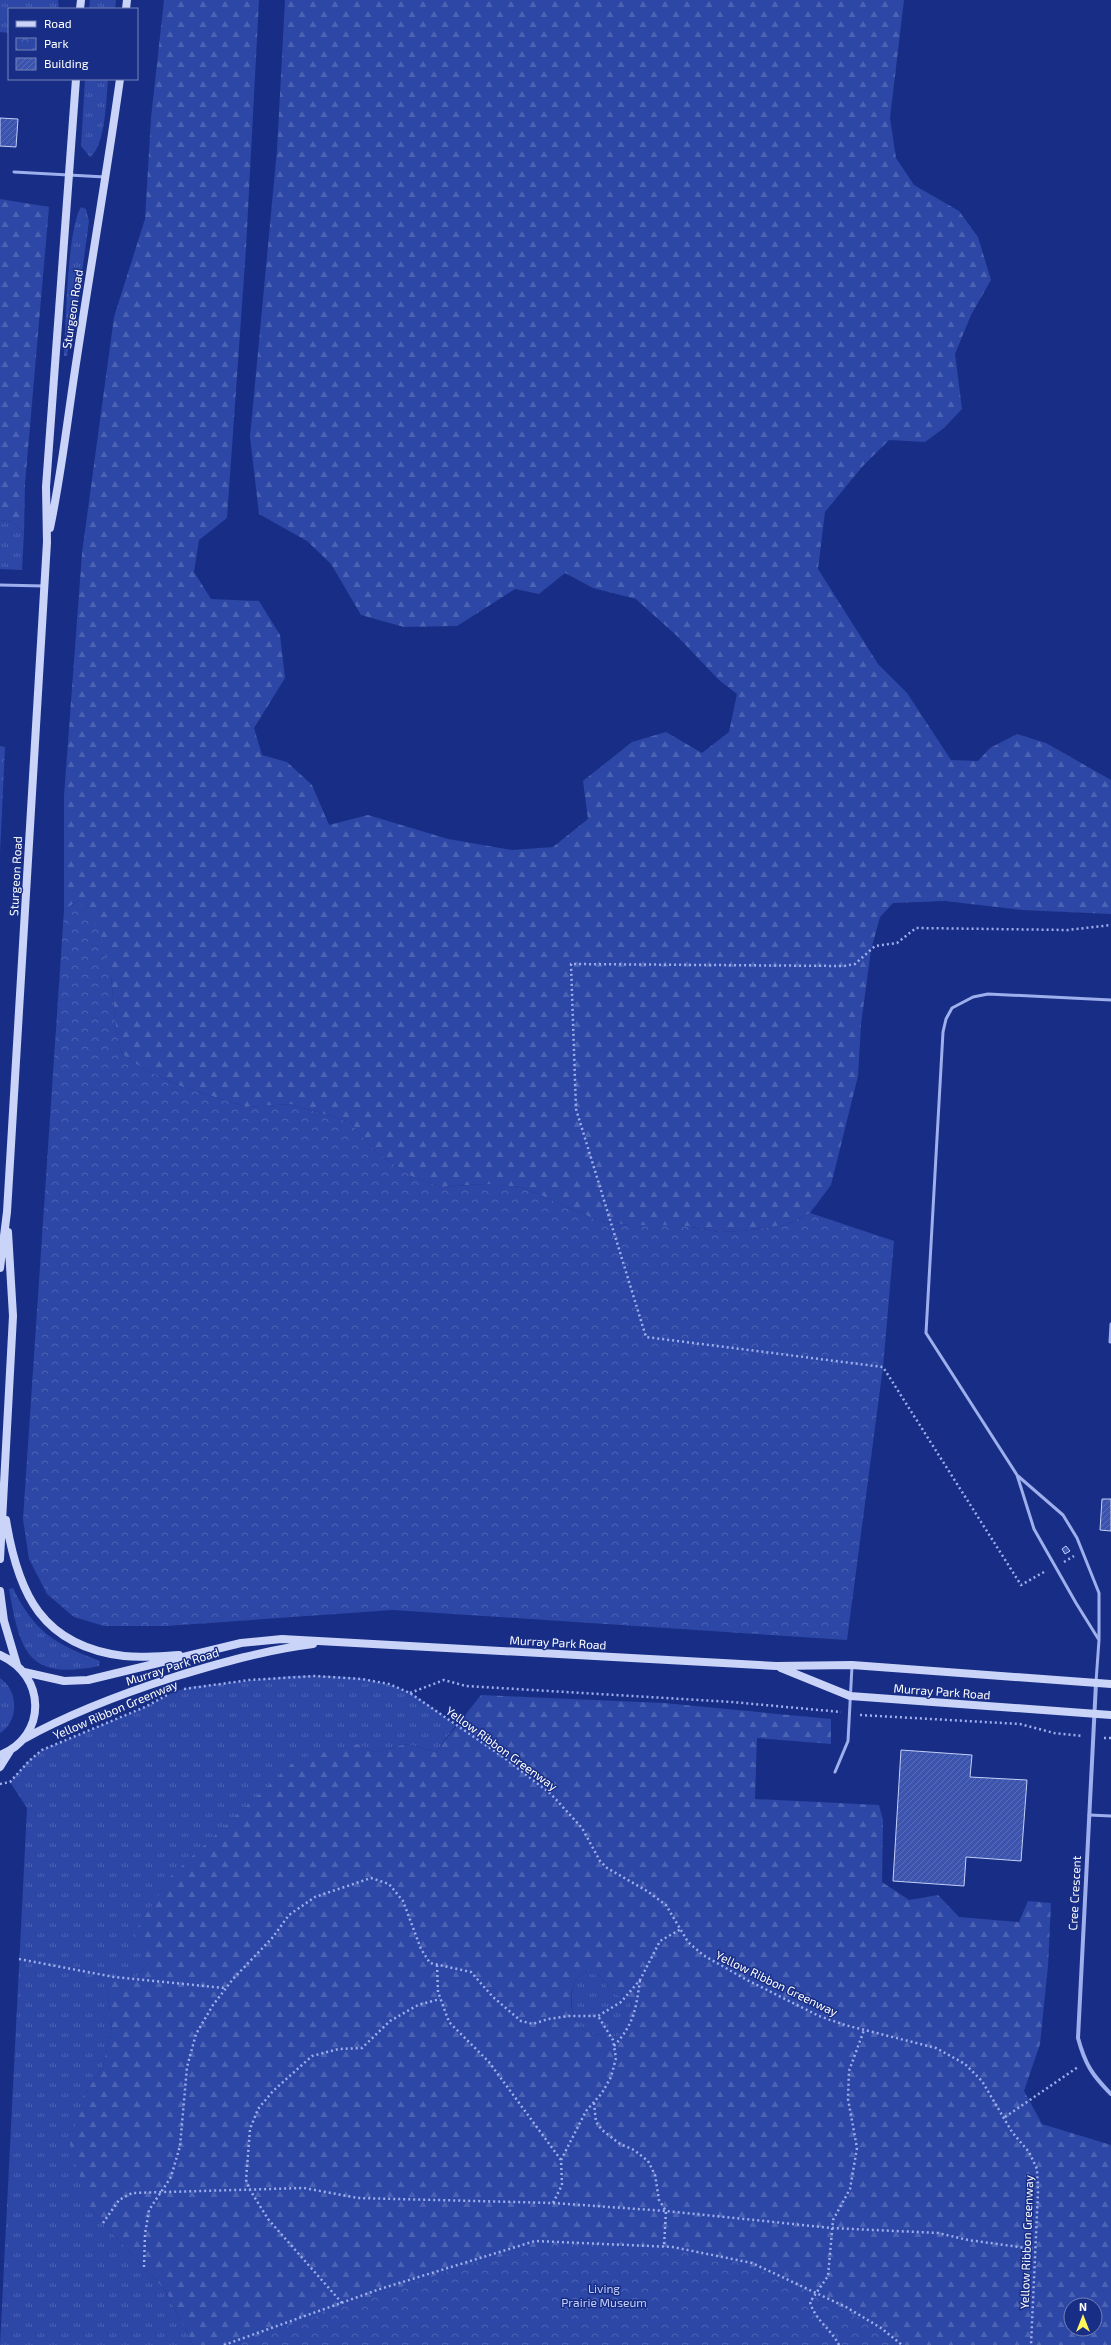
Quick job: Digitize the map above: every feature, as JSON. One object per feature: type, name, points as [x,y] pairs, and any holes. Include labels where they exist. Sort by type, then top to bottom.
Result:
[{"type":"main road","name":"Sturgeon Road","points":[[0,1268],[7,1212],[45,586],[47,542],[46,487],[76,80]]},
{"type":"main road","name":"Sturgeon Road","points":[[47,542],[59,486],[67,420],[107,177],[120,80]]},
{"type":"main road","name":"Sturgeon Road","points":[[0,1559],[4,1507],[13,1316],[7,1212]]},
{"type":"main road","points":[[4,1507],[12,1553],[27,1594],[40,1616],[53,1628],[75,1641],[124,1656],[195,1654]]},
{"type":"main road","points":[[0,1591],[4,1620],[17,1665]]},
{"type":"main road","name":"Murray Park Road","points":[[24,1672],[64,1681],[88,1680],[261,1639],[338,1641],[776,1666],[852,1665],[1111,1684]]},
{"type":"main road","name":"Murray Park Road","points":[[22,1740],[83,1710],[208,1666],[275,1649],[338,1641]]},
{"type":"main road","points":[[0,1655],[17,1665],[24,1672],[33,1689],[35,1708],[31,1726],[22,1740],[10,1750],[0,1755]]},
{"type":"main road","name":"Murray Park Road","points":[[776,1666],[850,1696],[1111,1715]]},
{"type":"main road","points":[[0,1767],[10,1750]]},
{"type":"street","name":"Cree Crescent","points":[[1096,1683],[1078,2038],[1085,2062],[1098,2081],[1111,2094]]},
{"type":"lane","points":[[14,172],[107,177]]},
{"type":"lane","points":[[0,585],[45,586]]},
{"type":"lane","points":[[1099,1640],[1034,1529],[1017,1475],[926,1333],[943,1032],[946,1019],[952,1008],[973,997],[988,994],[1111,1000]]},
{"type":"lane","points":[[1110,1342],[1111,1324]]},
{"type":"lane","points":[[1017,1475],[1063,1515],[1077,1538],[1099,1593],[1099,1640],[1096,1683]]},
{"type":"lane","points":[[835,1772],[848,1741],[852,1665]]},
{"type":"lane","points":[[1089,1815],[1111,1816]]},
{"type":"path","points":[[1044,1572],[1021,1585],[884,1367],[646,1337],[576,1109],[571,964],[844,966],[856,964],[876,946],[897,943],[916,928],[1068,930],[1111,925]]},
{"type":"path","points":[[1064,1562],[1076,1555]]},
{"type":"path","name":"Yellow Ribbon Greenway","points":[[183,1689],[249,1680],[321,1676],[362,1678],[389,1684],[410,1693],[503,1757],[551,1794],[582,1828],[600,1860],[607,1868],[658,1898],[666,1905],[694,1949],[745,1979],[819,2016],[864,2030],[936,2048],[954,2057],[982,2081],[1005,2117],[1012,2132],[1029,2152],[1037,2169],[1038,2192],[1034,2249],[1031,2345]]},
{"type":"path","points":[[410,1693],[444,1680],[466,1686],[732,1702],[829,1710],[850,1714],[1020,1724],[1054,1733],[1111,1738]]},
{"type":"path","name":"Yellow Ribbon Greenway","points":[[0,1784],[10,1782],[28,1761],[42,1750],[145,1707],[172,1693]]},
{"type":"path","points":[[144,2267],[145,2234],[149,2210],[171,2177],[180,2146],[187,2067],[196,2034],[226,1988],[289,1915],[315,1897],[371,1878],[389,1884],[404,1901],[421,1950],[430,1963],[471,1972],[493,1997],[521,2021],[533,2024],[548,2019],[569,2016],[598,2016],[621,2002],[640,1980],[660,1941],[681,1929]]},
{"type":"path","points":[[19,1959],[114,1978],[226,1988]]},
{"type":"path","points":[[437,1965],[438,1992],[449,2022],[489,2062],[561,2160]]},
{"type":"path","points":[[614,2047],[627,2032],[634,2014],[640,1980]]},
{"type":"path","points":[[342,2303],[268,2219],[250,2190],[246,2180],[250,2128],[258,2109],[273,2091],[312,2056],[339,2049],[362,2048],[390,2021],[418,2005],[440,1999]]},
{"type":"path","points":[[553,2203],[562,2185],[561,2160],[577,2127],[611,2077],[616,2058],[613,2040],[598,2016]]},
{"type":"path","points":[[839,2345],[834,2336],[812,2311],[810,2302],[828,2276],[832,2228],[835,2215],[850,2189],[857,2148],[848,2099],[849,2071],[864,2030]]},
{"type":"path","points":[[1005,2117],[1085,2062]]},
{"type":"path","points":[[594,2103],[596,2122],[602,2130],[620,2144],[634,2150],[648,2161],[655,2175],[659,2200],[666,2211],[664,2246]]},
{"type":"path","points":[[103,2223],[119,2200],[132,2193],[304,2188],[358,2198],[553,2203],[666,2211],[832,2228],[938,2233],[968,2240],[1034,2249]]},
{"type":"path","points":[[224,2345],[342,2303],[535,2241],[664,2246],[752,2263],[846,2307],[881,2328],[902,2345]]},
{"type":"green space","points":[[0,0],[58,0],[59,8],[8,8],[8,33],[0,32]]},
{"type":"green space","points":[[90,0],[116,0],[115,8],[89,8]]},
{"type":"green space","points":[[164,0],[259,0],[246,248],[227,518],[199,540],[194,572],[211,599],[259,601],[280,635],[285,678],[254,728],[262,755],[287,762],[312,785],[329,825],[368,815],[448,839],[512,850],[553,847],[588,819],[583,781],[632,742],[666,732],[702,753],[729,732],[737,694],[719,680],[677,636],[636,599],[593,588],[565,573],[539,594],[515,589],[457,626],[404,627],[361,615],[331,564],[307,541],[259,514],[250,437],[277,150],[285,0],[904,0],[890,118],[896,158],[914,185],[959,211],[978,237],[991,280],[971,315],[955,354],[962,409],[944,428],[925,442],[889,440],[862,467],[825,512],[818,569],[878,664],[907,693],[951,760],[978,761],[990,748],[1017,734],[1046,743],[1111,780],[1111,914],[1022,910],[945,901],[893,903],[880,917],[871,950],[861,1024],[858,1076],[831,1185],[810,1213],[786,1225],[743,1231],[719,1232],[680,1225],[629,1225],[599,1221],[522,1187],[482,1184],[441,1187],[411,1176],[377,1153],[350,1122],[290,1104],[246,1107],[180,1086],[142,1068],[122,1054],[116,1031],[111,976],[79,900],[64,910],[64,796],[82,553],[114,317],[145,219],[151,118]]},
{"type":"green space","points":[[85,80],[108,80],[106,109],[99,143],[90,157],[81,146]]},
{"type":"green space","points":[[0,199],[49,207],[25,484],[24,533],[13,522],[0,520]]},
{"type":"green space","points":[[81,207],[86,209],[89,221],[79,295],[67,356],[64,356],[70,256],[76,218]]},
{"type":"green space","points":[[0,520],[13,522],[24,533],[22,570],[0,569]]},
{"type":"green space","points":[[0,746],[5,747],[0,853]]},
{"type":"green space","points":[[79,900],[100,932],[111,976],[116,1031],[122,1054],[142,1068],[180,1086],[246,1107],[290,1104],[350,1122],[377,1153],[411,1176],[441,1187],[485,1184],[522,1187],[599,1221],[629,1225],[680,1225],[719,1232],[742,1231],[786,1225],[810,1213],[894,1241],[883,1367],[847,1640],[393,1610],[166,1626],[104,1626],[74,1617],[47,1594],[29,1559],[23,1519],[64,910]]},
{"type":"green space","points":[[13,1588],[29,1616],[38,1626],[48,1635],[70,1649],[100,1661],[99,1666],[75,1670],[56,1669],[42,1665],[31,1656],[23,1645],[13,1611],[9,1589]]},
{"type":"green space","points":[[291,1676],[351,1677],[394,1686],[421,1699],[456,1725],[436,1752],[407,1744],[373,1752],[358,1744],[148,1962],[138,1977],[108,1996],[112,2027],[103,2066],[83,2097],[90,2209],[166,2291],[193,2345],[0,2345],[27,1808],[10,1782],[28,1761],[42,1750],[145,1707],[176,1691],[190,1687]]},
{"type":"green space","points":[[0,1678],[11,1690],[14,1706],[11,1721],[0,1733]]},
{"type":"green space","points":[[481,1695],[664,1703],[831,1719],[831,1744],[757,1738],[755,1799],[879,1805],[883,1820],[882,1882],[909,1900],[938,1895],[959,1917],[1019,1922],[1028,1901],[1051,1903],[1048,1966],[1040,2044],[1024,2091],[1042,2124],[1111,2145],[1111,2345],[193,2345],[166,2291],[90,2209],[70,2144],[83,2097],[103,2066],[112,2027],[108,1996],[114,1977],[138,1977],[148,1962],[134,1933],[171,1876],[297,1759],[358,1744],[373,1752],[407,1744],[436,1752]],"holes":[[[586,1971],[600,1976],[610,1991],[632,2002],[624,2032],[617,2037],[590,2033],[579,2024],[572,2011],[571,1996],[577,1979]]]},
{"type":"green space","points":[[586,1971],[600,1976],[610,1991],[632,2002],[625,2032],[618,2037],[590,2033],[579,2024],[575,2018],[572,2003],[573,1989],[577,1979]]},
{"type":"green space","name":"Living Prairie Museum","points":[[595,2243],[664,2248],[726,2258],[816,2293],[862,2320],[897,2345],[231,2345],[469,2264],[552,2245]]},
{"type":"building","points":[[0,118],[18,119],[16,147],[0,146]]},
{"type":"building","points":[[1102,1499],[1111,1499],[1111,1531],[1100,1530]]},
{"type":"building","points":[[1066,1546],[1070,1551],[1065,1554],[1062,1549]]},
{"type":"building","points":[[901,1750],[972,1755],[970,1777],[1027,1780],[1021,1861],[966,1857],[964,1886],[893,1881]]}]
